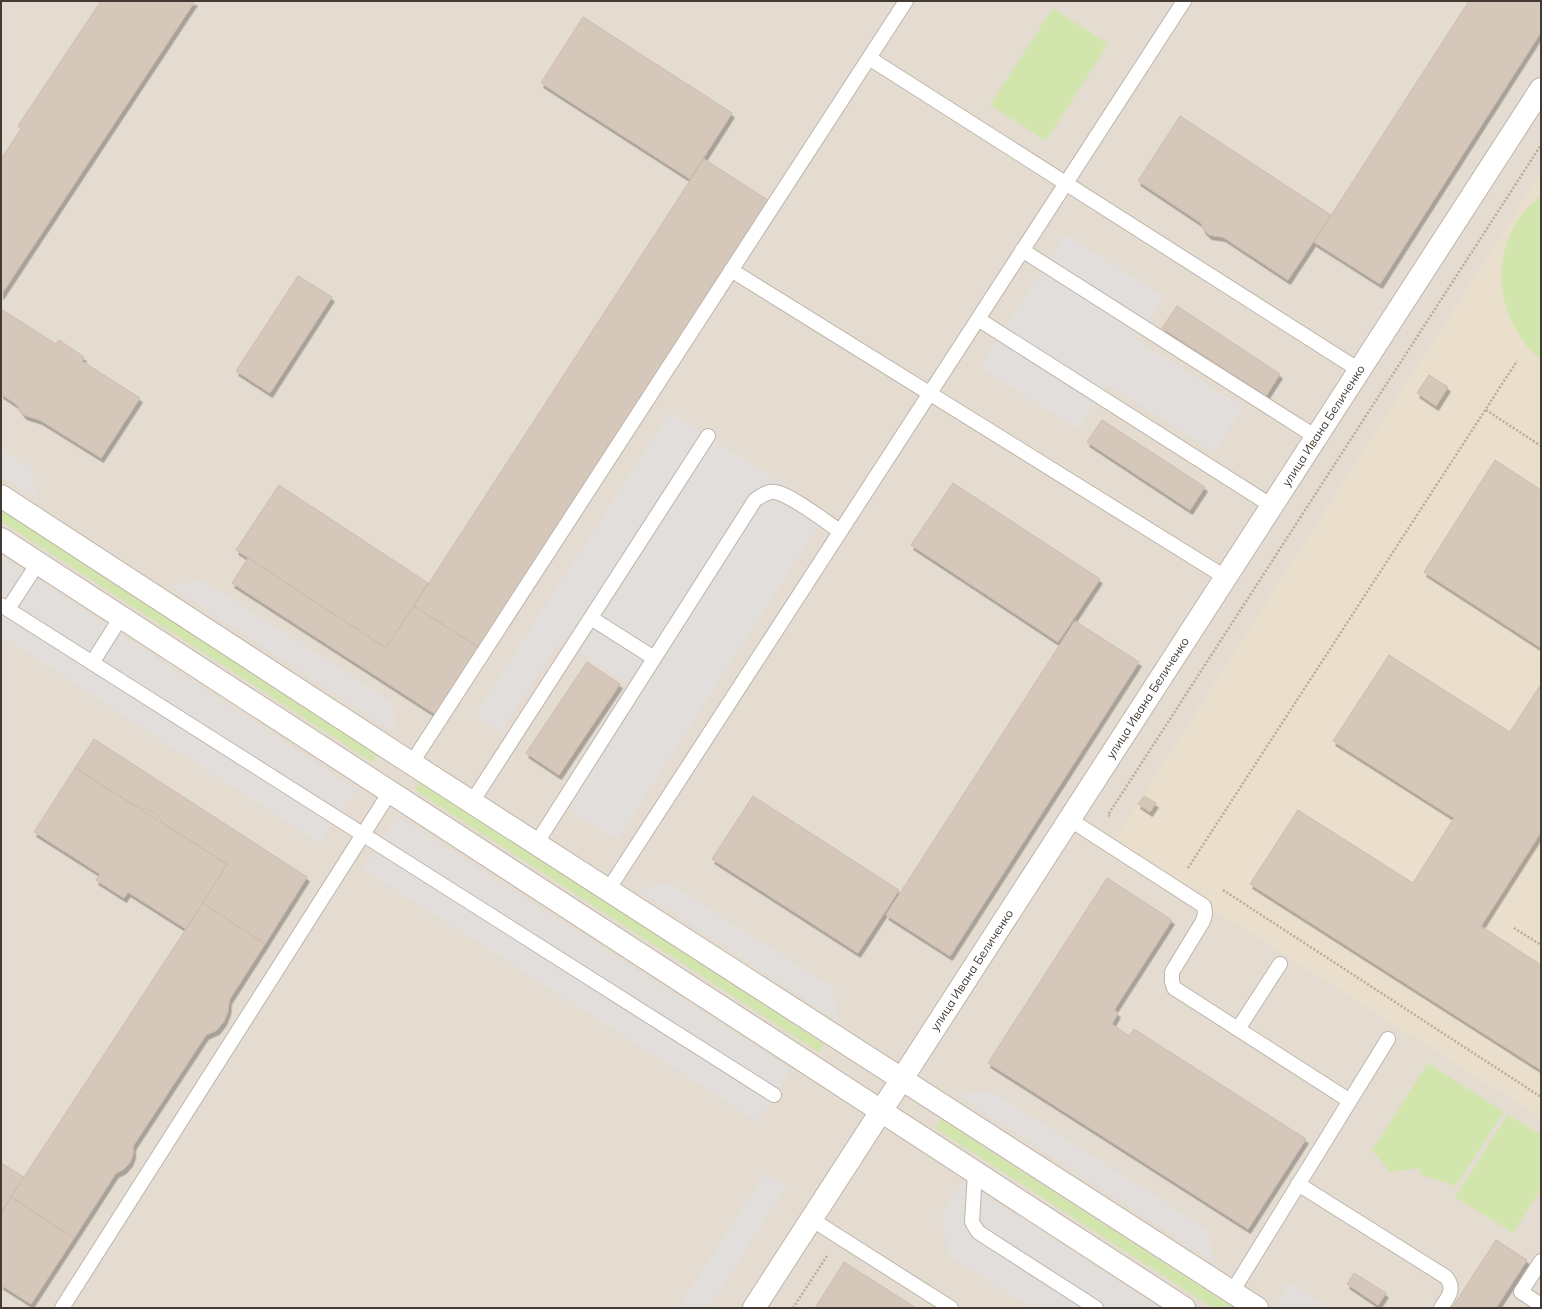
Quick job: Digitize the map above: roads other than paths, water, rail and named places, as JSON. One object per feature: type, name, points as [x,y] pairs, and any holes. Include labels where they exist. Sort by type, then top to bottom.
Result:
[{"type":"street","name":"улица Ивана Беличенко","points":[[754,1308],[1541,89]]},
{"type":"street","points":[[1,496],[412,764],[1257,1308]]},
{"type":"street","points":[[1,539],[1184,1308]]},
{"type":"lane","points":[[412,764],[906,1]]},
{"type":"lane","points":[[608,890],[1184,1]]},
{"type":"lane","points":[[869,58],[1359,370]]},
{"type":"lane","points":[[1022,250],[1316,437]]},
{"type":"lane","points":[[731,270],[1225,577]]},
{"type":"lane","points":[[978,319],[1272,506]]},
{"type":"lane","points":[[472,802],[708,436]]},
{"type":"lane","points":[[536,844],[755,500],[764,494],[775,492],[785,496],[840,531]]},
{"type":"lane","points":[[38,563],[5,607],[774,1095]]},
{"type":"lane","points":[[92,663],[121,617]]},
{"type":"lane","points":[[591,618],[654,658]]},
{"type":"lane","points":[[62,1308],[390,792]]},
{"type":"lane","points":[[1070,819],[1204,906],[1205,914],[1203,921],[1172,972],[1174,988],[1350,1101]]},
{"type":"lane","points":[[1238,1029],[1280,964]]},
{"type":"lane","points":[[1232,1292],[1388,1040]]},
{"type":"lane","points":[[975,1173],[972,1222],[978,1232],[1096,1308]]},
{"type":"lane","points":[[1298,1184],[1446,1277],[1450,1283],[1452,1291],[1441,1308]]},
{"type":"lane","points":[[811,1219],[951,1308]]},
{"type":"lane","points":[[1541,1261],[1521,1292],[1541,1305]]}]
